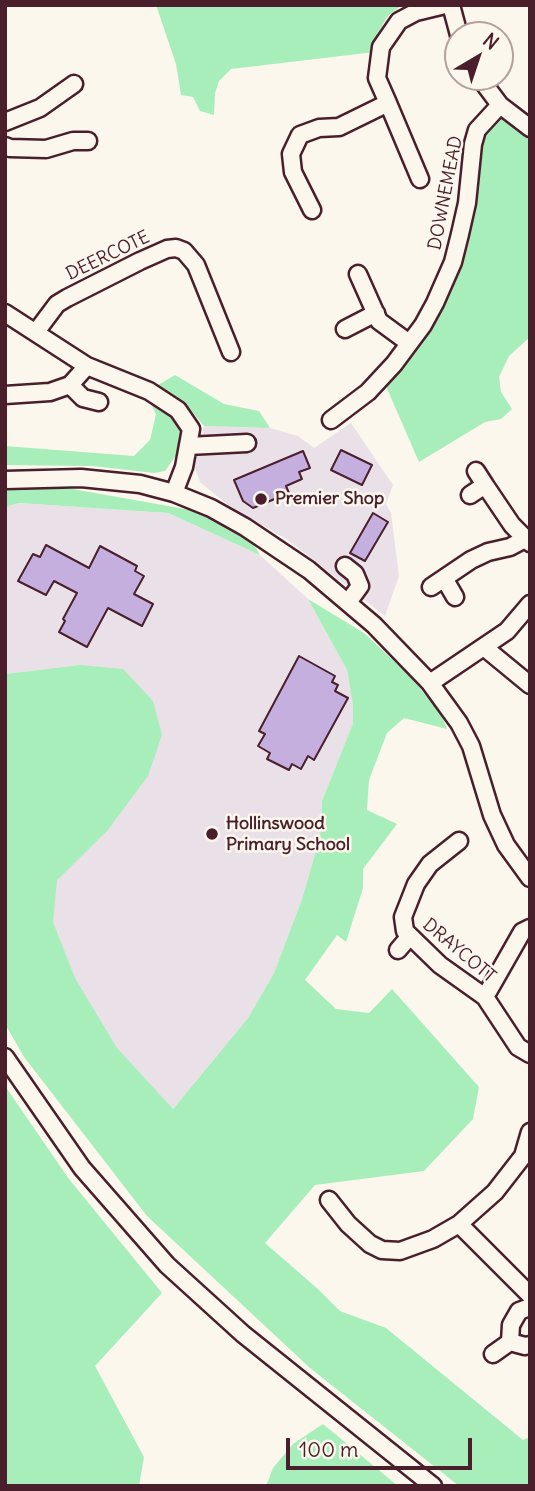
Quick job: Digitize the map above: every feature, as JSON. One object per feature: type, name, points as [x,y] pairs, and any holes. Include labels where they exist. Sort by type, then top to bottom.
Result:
[{"type":"street","points":[[420,179],[377,78],[382,47],[399,21],[416,12],[445,5]]},
{"type":"street","points":[[5,122],[40,108],[74,84]]},
{"type":"street","points":[[490,91],[500,105],[530,128]]},
{"type":"street","points":[[313,209],[293,173],[291,154],[300,135],[319,128],[339,127],[388,103]]},
{"type":"street","name":"DOWNEMEAD","points":[[331,420],[368,392],[410,343],[435,303],[453,262],[467,203],[471,155],[477,130],[500,105]]},
{"type":"street","points":[[5,146],[46,149],[73,141],[88,141]]},
{"type":"street","name":"DEERCOTE","points":[[36,332],[53,309],[67,298],[140,261],[167,249],[176,248],[184,251],[196,265],[231,352]]},
{"type":"street","points":[[358,274],[379,321],[410,343]]},
{"type":"street","points":[[5,313],[88,366],[149,391],[178,410],[191,429],[184,467],[174,493]]},
{"type":"street","points":[[345,329],[376,313]]},
{"type":"street","points":[[5,396],[50,392],[70,385],[88,366]]},
{"type":"street","points":[[70,385],[83,398],[99,402]]},
{"type":"street","points":[[188,446],[247,443]]},
{"type":"street","points":[[455,597],[438,583],[480,555],[527,541],[512,525],[475,471]]},
{"type":"street","points":[[5,481],[81,478],[139,484],[174,493],[211,508],[309,570],[349,601],[430,683],[459,723],[471,746],[492,815],[506,845],[530,877]]},
{"type":"street","points":[[470,495],[485,485]]},
{"type":"street","points":[[345,566],[355,574],[360,586],[349,601]]},
{"type":"street","points":[[430,683],[508,631],[530,604]]},
{"type":"street","points":[[485,648],[530,685]]},
{"type":"street","name":"DRAYCOTT","points":[[459,841],[430,864],[416,884],[403,917],[405,931],[440,965],[485,997],[518,1047],[530,1054]]},
{"type":"street","points":[[485,997],[522,932],[530,928]]},
{"type":"street","points":[[398,950],[410,936]]},
{"type":"street","points":[[5,1057],[46,1118],[108,1199],[167,1265],[243,1334],[433,1486]]},
{"type":"street","points":[[329,1200],[348,1224],[370,1244],[382,1250],[400,1251],[433,1239],[459,1224],[495,1192],[523,1156],[530,1132]]},
{"type":"street","points":[[459,1224],[530,1295]]},
{"type":"street","points":[[510,1342],[511,1325],[519,1311],[530,1307]]},
{"type":"street","points":[[510,1342],[530,1345]]},
{"type":"street","points":[[493,1354],[510,1342]]},
{"type":"shaded area","points":[[351,423],[393,485],[386,504],[391,513],[399,576],[385,616],[288,540],[229,506],[200,482],[194,465],[204,426],[270,428],[298,436],[314,448]]},
{"type":"shaded area","name":"Hollinswood Primary School","points":[[19,503],[168,513],[260,555],[308,599],[347,670],[354,709],[353,723],[322,801],[320,837],[302,899],[274,973],[248,1018],[139,1150],[12,913],[80,665],[5,674],[5,507]]},
{"type":"green space","points":[[156,5],[402,5],[388,16],[377,34],[375,52],[231,69],[219,81],[215,93],[214,115],[200,111],[193,97],[181,95],[176,64]]},
{"type":"green space","points":[[501,110],[530,133],[530,337],[509,356],[499,377],[501,392],[512,409],[501,419],[485,422],[419,462],[385,384],[429,328],[477,142]]},
{"type":"green space","points":[[175,375],[224,404],[259,411],[270,428],[204,426],[184,402],[158,385]]},
{"type":"green space","points":[[150,402],[175,419],[184,431],[181,448],[165,471],[154,473],[93,466],[5,465],[5,446],[134,456],[150,440],[156,414]]},
{"type":"green space","points":[[61,487],[202,512],[249,537],[260,555],[168,513],[19,503],[5,507],[5,489]]},
{"type":"green space","points":[[308,599],[364,633],[408,674],[441,714],[447,729],[404,718],[387,733],[369,780],[367,810],[397,824],[363,869],[363,888],[346,942],[337,935],[305,980],[336,1009],[369,1013],[392,989],[479,1087],[473,1119],[424,1171],[315,1185],[265,1243],[340,1311],[386,1328],[523,1440],[530,1437],[530,1486],[459,1486],[310,1368],[147,1216],[24,1057],[5,1024],[5,674],[80,665],[123,669],[153,701],[162,735],[148,776],[107,831],[57,880],[53,922],[75,978],[117,1048],[173,1109],[248,1018],[274,973],[302,899],[320,837],[322,801],[353,723],[347,670]]},
{"type":"green space","points":[[5,1086],[69,1179],[162,1293],[95,1366],[144,1457],[139,1486],[5,1486]]},
{"type":"green space","points":[[323,1424],[398,1486],[266,1486],[273,1468],[293,1444]]},
{"type":"building","points":[[341,450],[372,465],[362,485],[331,470]]},
{"type":"building","points":[[303,451],[310,468],[299,472],[302,479],[286,486],[289,493],[253,508],[243,501],[234,480]]},
{"type":"building","points":[[373,513],[388,522],[365,561],[350,553]]},
{"type":"building","points":[[46,545],[89,568],[100,546],[137,566],[135,571],[144,576],[134,594],[153,604],[142,626],[108,608],[87,647],[59,632],[77,593],[54,581],[46,595],[18,581],[33,554],[40,557]]},
{"type":"building","points":[[299,656],[335,676],[332,682],[338,685],[335,691],[348,698],[314,760],[308,756],[301,769],[292,764],[289,770],[267,759],[270,753],[258,746],[265,734],[259,731]]},
{"type":"place","name":"Premier Shop","points":[[261,499]]},
{"type":"place","name":"Hollinswood Primary School","points":[[212,834]]}]
